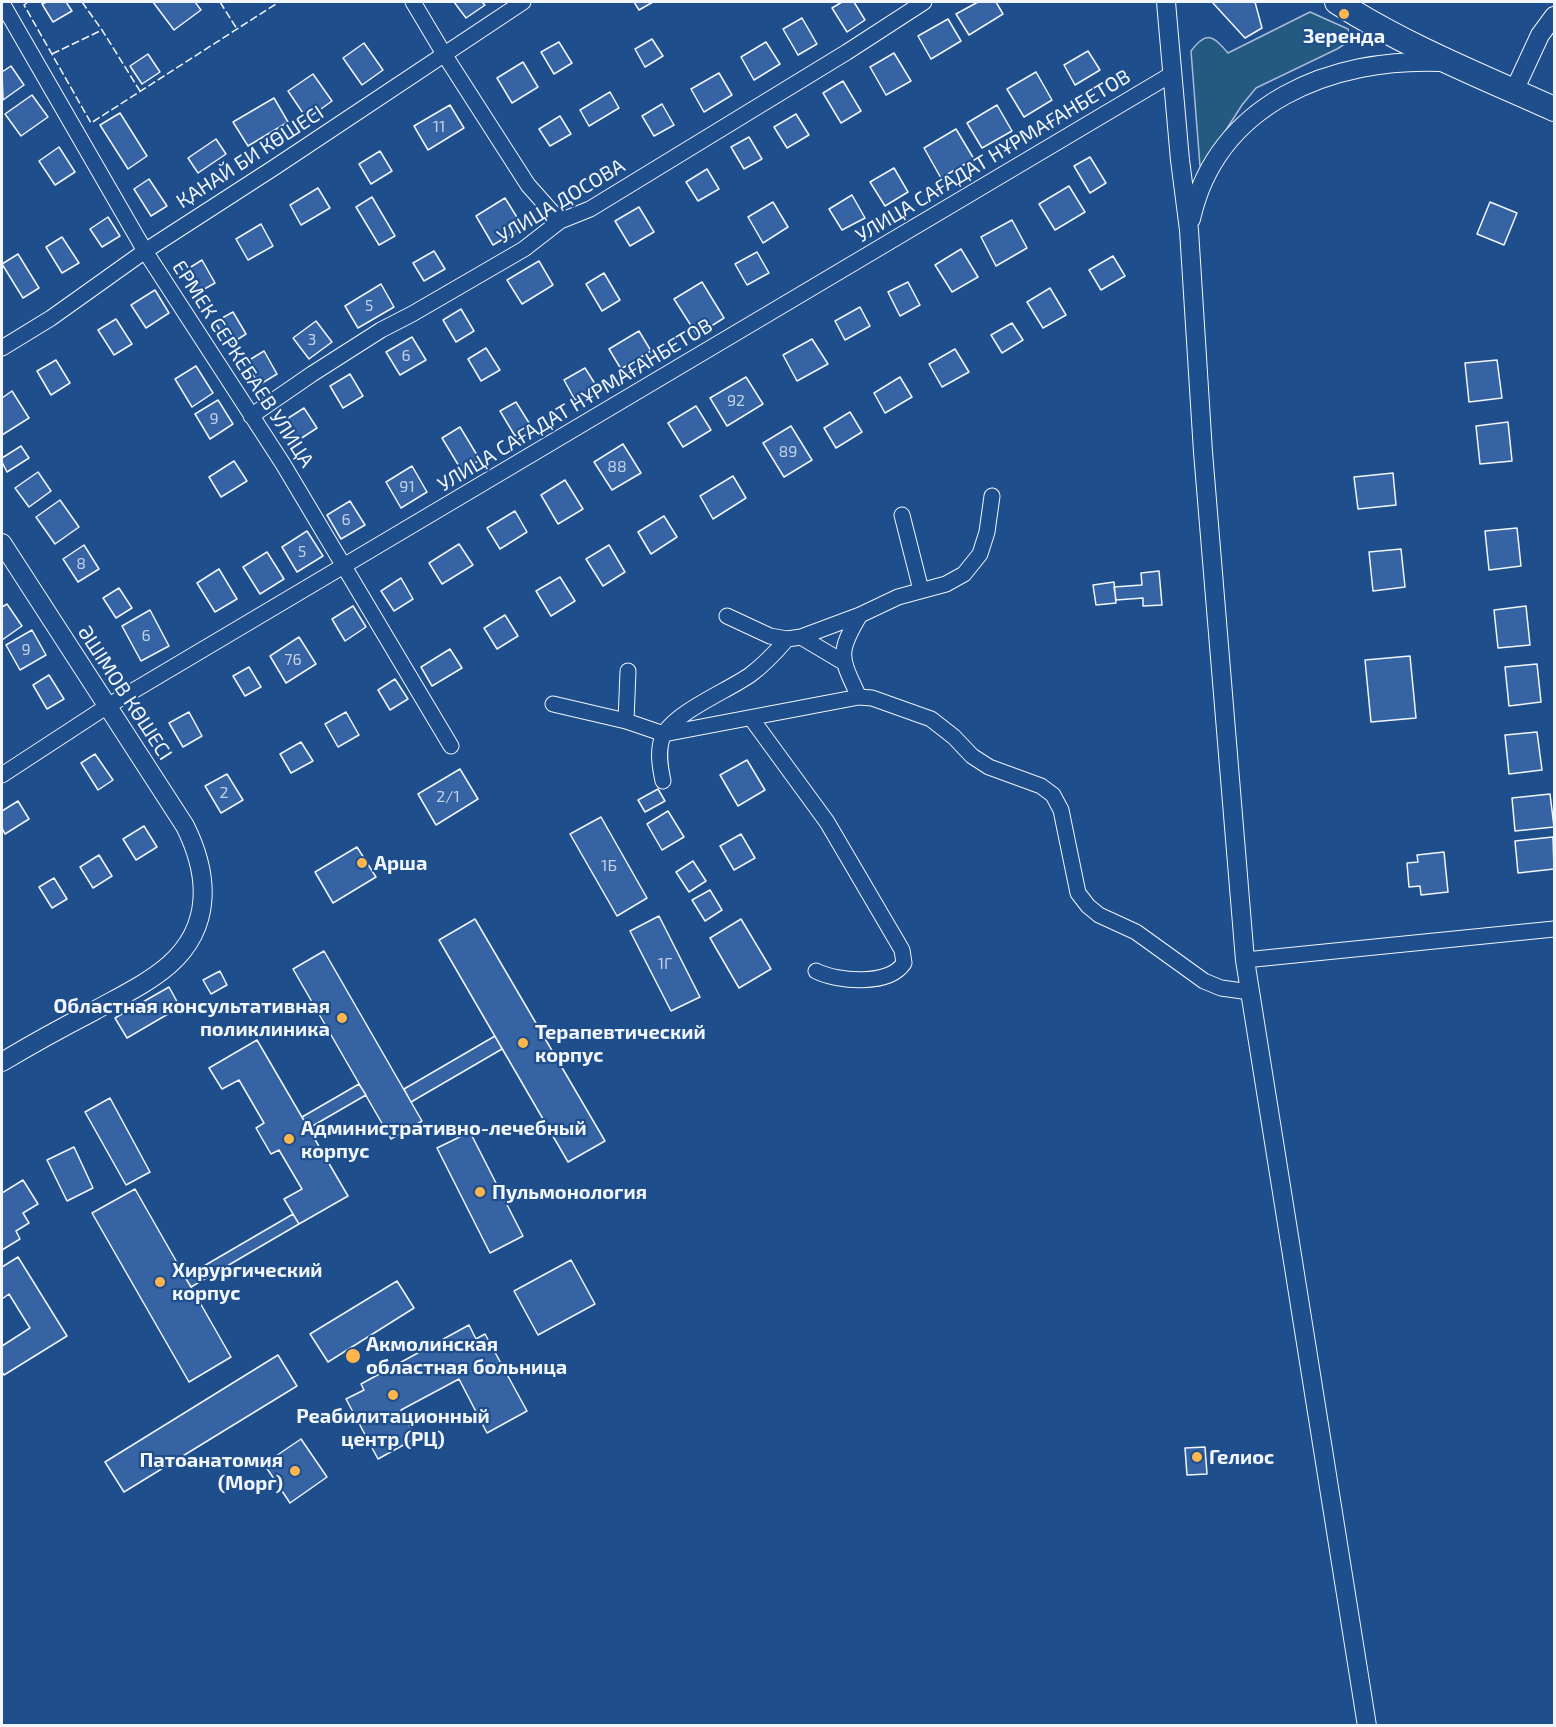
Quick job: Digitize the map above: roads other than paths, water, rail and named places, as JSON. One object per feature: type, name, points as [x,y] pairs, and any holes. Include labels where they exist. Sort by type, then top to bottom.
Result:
[{"type":"main road","points":[[1337,2],[1399,38],[1449,63],[1554,109]]},
{"type":"street","points":[[413,2],[528,185],[560,221]]},
{"type":"street","name":"ҚАНАЙ БИ КӨШЕСІ","points":[[2,348],[51,318],[145,251],[523,2]]},
{"type":"street","name":"УЛИЦА ДОСОВА","points":[[251,416],[381,330],[524,249],[560,221],[590,209],[847,52],[924,2]]},
{"type":"street","points":[[1166,2],[1179,160],[1189,230],[1203,452],[1245,960],[1367,1725]]},
{"type":"street","name":"ЕРМЕК СЕРКЕБАЕВ УЛИЦА","points":[[2,3],[145,251],[283,464],[452,746]]},
{"type":"street","points":[[1514,91],[1540,35],[1554,16]]},
{"type":"street","points":[[1189,230],[1203,181],[1229,141],[1248,119],[1271,102],[1298,88],[1338,74],[1384,64],[1416,61],[1449,63]]},
{"type":"street","name":"УЛИЦА САҒАДАТ НҰРМАҒАНБЕТОВ","points":[[2,775],[106,707],[1172,74]]},
{"type":"street","points":[[663,782],[660,746],[664,734],[677,720],[762,666],[794,638],[860,615],[898,597],[946,584],[964,574],[980,554],[987,532],[992,496]]},
{"type":"street","points":[[902,515],[921,590]]},
{"type":"street","name":"ӘШІМОВ КӨШЕСІ","points":[[2,543],[185,826],[195,847],[202,872],[204,892],[196,927],[180,954],[169,965],[111,1002],[2,1062]]},
{"type":"street","points":[[859,697],[843,662],[842,652],[845,641],[860,615]]},
{"type":"street","points":[[727,616],[762,633],[794,638],[843,662]]},
{"type":"street","points":[[626,722],[628,671]]},
{"type":"street","points":[[553,704],[664,734],[859,697],[873,698],[931,720],[954,736],[972,756],[989,767],[1041,786],[1053,795],[1061,810],[1078,892],[1088,906],[1099,915],[1136,932],[1204,981],[1221,988],[1250,992]]},
{"type":"street","points":[[751,718],[827,822],[902,950],[904,963],[899,970],[888,977],[856,979],[828,977],[816,971]]},
{"type":"street","points":[[1245,960],[1554,929]]},
{"type":"place","name":"Зеренда","points":[[1344,14]]},
{"type":"place","name":"Арша","points":[[362,863]]},
{"type":"place","name":"Областная консультативная поликлиника","points":[[342,1018]]},
{"type":"place","name":"Терапевтический корпус","points":[[523,1043]]},
{"type":"place","name":"Административно-лечебный корпус","points":[[289,1139]]},
{"type":"place","name":"Пульмонология","points":[[480,1192]]},
{"type":"place","name":"Хирургический корпус","points":[[160,1282]]},
{"type":"place","name":"Акмолинская областная больница","points":[[353,1356]]},
{"type":"place","name":"Реабилитационный центр (РЦ)","points":[[393,1395]]},
{"type":"place","name":"Гелиос","points":[[1197,1457]]},
{"type":"place","name":"Патоанатомия (Морг)","points":[[295,1471]]}]
